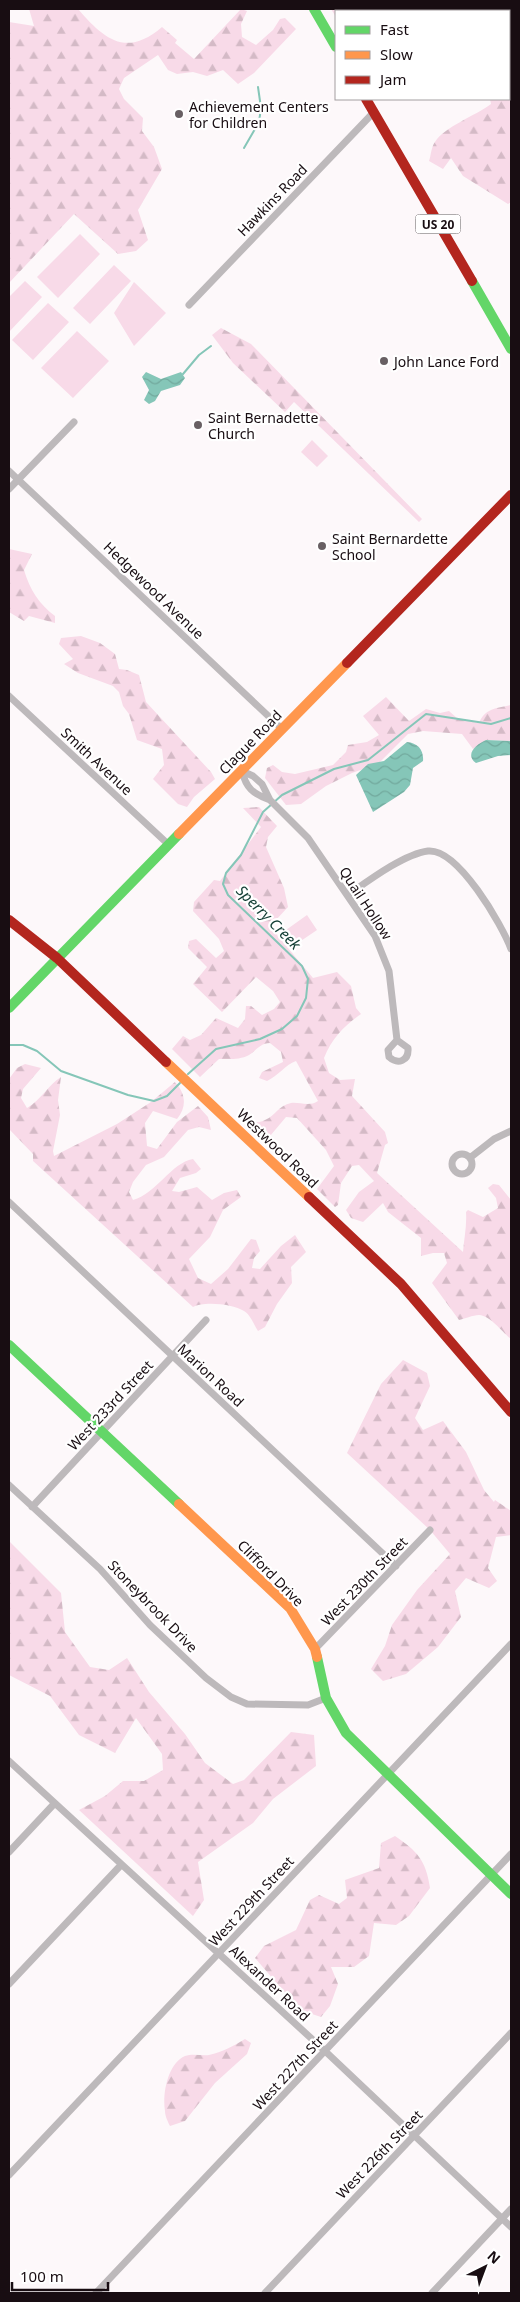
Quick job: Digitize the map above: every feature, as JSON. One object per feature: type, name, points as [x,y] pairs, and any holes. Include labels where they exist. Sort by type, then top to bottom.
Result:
[{"type":"street","points":[[314,9],[335,45]]},
{"type":"street","name":"US 20","points":[[367,100],[511,350]]},
{"type":"street","name":"Hawkins Road","points":[[189,305],[374,112]]},
{"type":"street","points":[[9,489],[74,422]]},
{"type":"street","name":"Hedgewood Avenue","points":[[9,472],[281,728]]},
{"type":"street","name":"Clague Road","points":[[9,1008],[242,771],[281,728],[344,668],[511,495]]},
{"type":"street","name":"Smith Avenue","points":[[9,696],[169,845]]},
{"type":"street","name":"Quail Hollow","points":[[242,771],[245,784],[258,796],[270,800]]},
{"type":"street","name":"Quail Hollow","points":[[242,771],[253,776],[262,784],[270,800],[308,838],[375,936],[387,962],[393,989],[397,1040]]},
{"type":"street","points":[[348,895],[382,872],[416,855],[428,851],[438,852],[447,856],[492,908],[504,929],[511,949]]},
{"type":"street","name":"Westwood Road","points":[[9,920],[57,958],[401,1284],[511,1412]]},
{"type":"street","points":[[471,1157],[494,1139],[511,1131]]},
{"type":"street","name":"Marion Road","points":[[9,1202],[396,1566]]},
{"type":"street","name":"West 233rd Street","points":[[32,1507],[206,1320]]},
{"type":"street","name":"Clifford Drive","points":[[9,1345],[290,1608],[315,1649],[326,1698],[346,1733],[511,1894]]},
{"type":"street","name":"Stoneybrook Drive","points":[[9,1485],[100,1569],[150,1625],[206,1678],[231,1697],[247,1704],[308,1704],[326,1698]]},
{"type":"street","name":"West 230th Street","points":[[315,1649],[430,1530]]},
{"type":"street","name":"West 229th Street","points":[[9,2175],[511,1644]]},
{"type":"street","name":"Alexander Road","points":[[9,1761],[325,2051],[511,2227]]},
{"type":"street","points":[[9,1852],[54,1804]]},
{"type":"street","name":"West 227th Street","points":[[96,2293],[511,1854]]},
{"type":"street","points":[[9,1984],[121,1865]]},
{"type":"street","name":"West 226th Street","points":[[265,2293],[511,2033]]},
{"type":"street","points":[[432,2293],[511,2209]]},
{"type":"green space","points":[[29,9],[78,9],[97,29],[116,41],[126,43],[149,36],[162,27],[177,40],[175,43],[194,59],[241,9],[247,11],[241,24],[242,37],[256,45],[273,30],[280,19],[285,18],[296,29],[254,73],[238,84],[223,70],[207,76],[193,72],[177,74],[168,70],[158,55],[124,78],[119,89],[124,99],[143,118],[142,131],[154,147],[162,169],[138,210],[148,240],[136,251],[118,254],[74,214],[9,283],[9,22],[34,26]]},
{"type":"green space","points":[[331,9],[511,9],[511,27],[510,10],[335,10],[335,15]]},
{"type":"green space","points":[[510,80],[511,202],[508,204],[463,176],[451,158],[443,169],[429,161],[434,144],[445,131],[491,104],[490,100],[510,100]]},
{"type":"green space","points":[[80,234],[100,254],[58,298],[37,277]]},
{"type":"green space","points":[[114,265],[131,281],[90,324],[73,308]]},
{"type":"green space","points":[[25,281],[42,297],[9,332],[9,297]]},
{"type":"green space","points":[[134,282],[166,313],[134,346],[114,313]]},
{"type":"green space","points":[[48,303],[69,322],[33,360],[12,340]]},
{"type":"green space","points":[[221,328],[251,344],[422,519],[419,522],[294,402],[285,412],[233,363],[212,335]]},
{"type":"green space","points":[[77,331],[109,361],[73,398],[41,368]]},
{"type":"green space","points":[[312,440],[328,456],[317,467],[301,452]]},
{"type":"green space","points":[[9,549],[32,554],[24,570],[26,577],[32,590],[44,607],[55,616],[55,623],[29,616],[24,621],[9,612]]},
{"type":"green space","points":[[81,636],[100,643],[115,654],[119,669],[139,675],[146,702],[211,772],[215,779],[194,797],[187,807],[178,804],[153,779],[164,765],[162,749],[137,740],[129,714],[123,706],[119,692],[113,686],[78,673],[64,664],[73,659],[59,644],[61,638]]},
{"type":"green space","points":[[386,697],[409,721],[426,709],[440,713],[449,711],[458,719],[479,723],[488,712],[511,705],[511,741],[486,740],[473,749],[462,734],[423,731],[408,734],[378,764],[352,773],[326,786],[301,804],[286,805],[265,778],[267,768],[273,765],[282,772],[295,774],[333,765],[346,752],[348,745],[367,742],[379,735],[363,716]]},
{"type":"green space","points":[[259,807],[277,826],[268,837],[266,847],[284,888],[288,907],[275,921],[272,929],[313,978],[337,972],[351,986],[356,1008],[361,1014],[339,1033],[324,1058],[329,1073],[340,1080],[355,1079],[352,1096],[385,1132],[388,1143],[385,1145],[377,1173],[463,1252],[466,1212],[468,1210],[483,1217],[498,1208],[496,1198],[488,1188],[493,1184],[499,1185],[511,1200],[511,1339],[492,1321],[483,1316],[477,1315],[459,1320],[432,1283],[447,1263],[444,1253],[421,1256],[421,1238],[388,1212],[383,1203],[363,1222],[351,1218],[346,1210],[359,1192],[374,1181],[359,1165],[352,1166],[341,1183],[338,1205],[335,1207],[317,1189],[334,1166],[326,1150],[297,1118],[286,1117],[265,1142],[251,1125],[263,1121],[287,1104],[311,1104],[318,1101],[296,1061],[267,1081],[259,1078],[262,1072],[283,1062],[281,1052],[270,1043],[267,1043],[246,1057],[219,1059],[200,1077],[172,1049],[183,1036],[190,1040],[201,1035],[216,1018],[238,1028],[245,1019],[246,1006],[251,1006],[262,1015],[274,1009],[280,1002],[273,991],[256,977],[222,1012],[193,984],[207,967],[188,948],[189,941],[196,939],[216,958],[224,951],[219,939],[193,911],[194,902],[214,880],[220,881],[261,827],[243,808]]},
{"type":"green space","points":[[307,915],[317,930],[289,949],[279,935]]},
{"type":"green space","points":[[25,1064],[41,1068],[23,1089],[21,1098],[27,1108],[61,1077],[58,1100],[60,1115],[53,1151],[54,1156],[117,1124],[151,1102],[175,1082],[184,1100],[182,1110],[177,1119],[153,1111],[145,1123],[147,1146],[157,1149],[177,1122],[198,1106],[208,1117],[211,1130],[199,1127],[188,1130],[164,1157],[146,1165],[133,1182],[129,1192],[133,1200],[142,1196],[178,1166],[193,1159],[201,1169],[196,1173],[180,1178],[172,1191],[179,1192],[197,1187],[212,1200],[224,1193],[237,1190],[241,1197],[223,1210],[210,1237],[189,1259],[198,1278],[211,1284],[228,1269],[251,1239],[256,1240],[260,1251],[254,1258],[252,1268],[260,1269],[281,1246],[295,1235],[306,1252],[291,1267],[292,1283],[277,1304],[265,1327],[258,1331],[246,1312],[233,1307],[204,1304],[193,1307],[33,1161],[33,1154],[9,1129],[9,1079],[17,1068]]},
{"type":"green space","points":[[403,1360],[427,1373],[430,1386],[415,1418],[423,1430],[443,1421],[466,1452],[484,1490],[494,1502],[495,1500],[511,1511],[511,1535],[496,1537],[488,1568],[497,1581],[489,1588],[466,1578],[455,1591],[461,1617],[438,1647],[406,1674],[383,1681],[371,1669],[385,1646],[392,1625],[417,1590],[450,1554],[430,1530],[347,1453],[381,1384]]},
{"type":"green space","points":[[9,1541],[61,1593],[65,1632],[90,1667],[109,1670],[127,1658],[149,1692],[185,1734],[205,1763],[233,1784],[244,1780],[291,1732],[314,1735],[316,1766],[273,1799],[253,1823],[198,1862],[204,1900],[193,1916],[79,1810],[105,1796],[123,1781],[144,1781],[163,1770],[162,1754],[136,1718],[115,1753],[79,1735],[50,1696],[9,1675]]},
{"type":"green space","points":[[395,1836],[419,1857],[426,1870],[430,1888],[409,1916],[396,1925],[374,1923],[369,1956],[354,1967],[331,1967],[338,1984],[330,2006],[321,2017],[300,2010],[255,1958],[264,1946],[296,1930],[310,1900],[319,1895],[339,1904],[347,1898],[345,1880],[379,1868],[381,1843]]},
{"type":"green space","points":[[245,2039],[251,2043],[247,2054],[215,2083],[185,2121],[170,2126],[165,2113],[164,2096],[170,2072],[174,2065],[185,2056],[214,2054]]},
{"type":"water","points":[[146,372],[161,379],[181,372],[185,378],[180,385],[161,391],[155,401],[149,404],[144,400],[149,390],[142,377]]},
{"type":"water","points":[[486,740],[511,741],[511,755],[498,756],[476,763],[471,756],[473,750]]},
{"type":"water","points":[[407,742],[419,748],[423,761],[413,768],[410,785],[404,792],[373,812],[356,775],[368,764],[384,761]]},
{"type":"waterway","points":[[244,148],[259,122],[261,108],[258,87]]},
{"type":"waterway","points":[[183,374],[199,355],[211,346]]},
{"type":"waterway","name":"Sperry Creek","points":[[188,1074],[216,1049],[260,1039],[282,1029],[297,1016],[306,998],[308,979],[302,966],[228,895],[223,884],[226,873],[241,855],[263,812],[282,795],[334,769],[368,760],[426,714],[491,724],[511,718]]},
{"type":"waterway","name":"Sperry Creek","points":[[9,1045],[23,1045],[37,1051],[61,1071],[128,1095],[154,1101],[167,1096],[180,1083]]},
{"type":"traffic: fast","points":[[314,9],[335,45]]},
{"type":"traffic: fast","points":[[472,281],[511,349]]},
{"type":"traffic: fast","points":[[9,1008],[179,834]]},
{"type":"traffic: fast","points":[[9,1345],[179,1504]]},
{"type":"traffic: fast","points":[[317,1657],[326,1698],[346,1733],[511,1894]]},
{"type":"traffic: slow","points":[[179,834],[347,663]]},
{"type":"traffic: slow","points":[[166,1062],[309,1197]]},
{"type":"traffic: slow","points":[[179,1504],[290,1608],[315,1649],[317,1657]]},
{"type":"traffic: jam","points":[[367,100],[472,281]]},
{"type":"traffic: jam","points":[[347,663],[511,495]]},
{"type":"traffic: jam","points":[[9,920],[57,958],[166,1062]]},
{"type":"traffic: jam","points":[[309,1197],[401,1284],[511,1412]]},
{"type":"place","name":"Achievement Centers for Children","points":[[179,114]]},
{"type":"place","name":"John Lance Ford","points":[[384,361]]},
{"type":"place","name":"Saint Bernadette Church","points":[[198,425]]},
{"type":"place","name":"Saint Bernardette School","points":[[322,546]]}]
